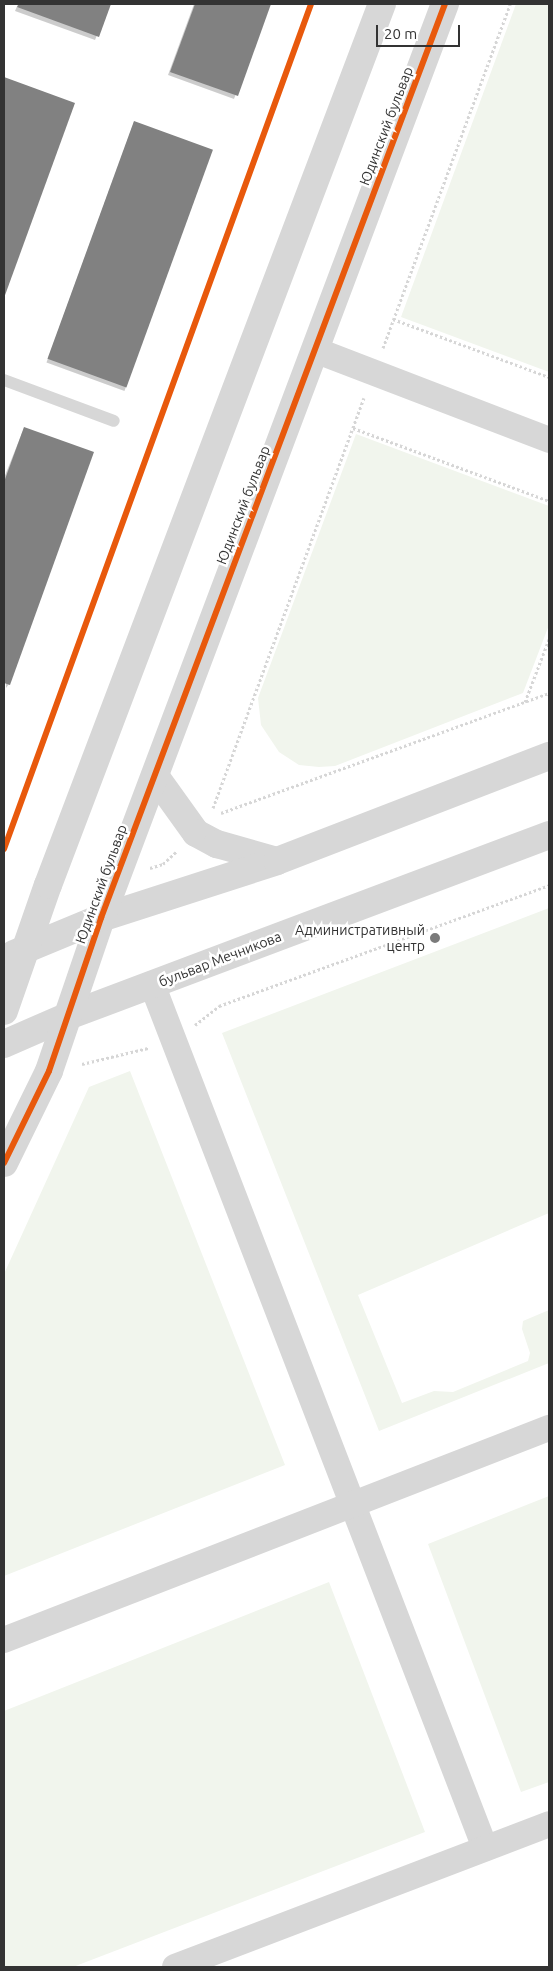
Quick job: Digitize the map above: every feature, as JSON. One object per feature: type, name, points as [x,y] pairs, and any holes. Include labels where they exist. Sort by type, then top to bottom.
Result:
[{"type":"street","points":[[4,1011],[14,955],[382,4]]},
{"type":"street","name":"Юдинский бульвар","points":[[4,1163],[49,1071],[101,918],[445,4]]},
{"type":"street","points":[[315,350],[549,440]]},
{"type":"street","points":[[14,955],[101,918],[277,861],[549,756]]},
{"type":"street","points":[[155,776],[203,824],[217,844],[277,861]]},
{"type":"street","name":"бульвар Мечникова","points":[[4,1044],[68,1016],[549,835]]},
{"type":"street","points":[[152,984],[355,1505],[485,1848]]},
{"type":"street","points":[[4,1640],[549,1428]]},
{"type":"street","points":[[176,1967],[549,1824]]},
{"type":"lane","points":[[4,380],[114,421]]},
{"type":"path","points":[[116,880],[164,864],[203,824],[354,428],[510,4]]},
{"type":"path","points":[[394,319],[549,377]]},
{"type":"path","points":[[354,428],[549,501]]},
{"type":"path","points":[[525,702],[549,639]]},
{"type":"path","points":[[203,824],[549,693]]},
{"type":"path","points":[[49,1071],[174,1042],[219,1006],[549,885]]},
{"type":"shaded area","points":[[516,4],[549,4],[549,372],[401,317]]},
{"type":"shaded area","points":[[356,434],[549,506],[549,625],[523,693],[335,766],[299,765],[279,752],[261,725],[258,698]]},
{"type":"shaded area","points":[[549,908],[549,1213],[358,1295],[402,1403],[434,1391],[453,1392],[528,1361],[530,1353],[522,1329],[523,1321],[549,1310],[549,1363],[379,1431],[222,1033]]},
{"type":"shaded area","points":[[130,1071],[285,1465],[4,1576],[4,1274],[89,1087]]},
{"type":"shaded area","points":[[549,1496],[549,1782],[521,1792],[428,1544]]},
{"type":"shaded area","points":[[329,1582],[425,1832],[73,1967],[4,1967],[4,1711]]},
{"type":"building","points":[[19,4],[111,4],[99,37],[17,7]]},
{"type":"building","points":[[195,4],[271,4],[238,96],[170,72]]},
{"type":"building","points":[[4,77],[75,103],[4,298]]},
{"type":"building","points":[[134,121],[213,150],[126,387],[47,359]]},
{"type":"building","points":[[24,427],[94,452],[10,685],[4,683],[4,482]]},
{"type":"cycle path","points":[[4,849],[311,4]]},
{"type":"cycle path","points":[[4,1163],[49,1071],[101,918],[445,4]]},
{"type":"place","name":"Административный центр","points":[[435,938]]}]
